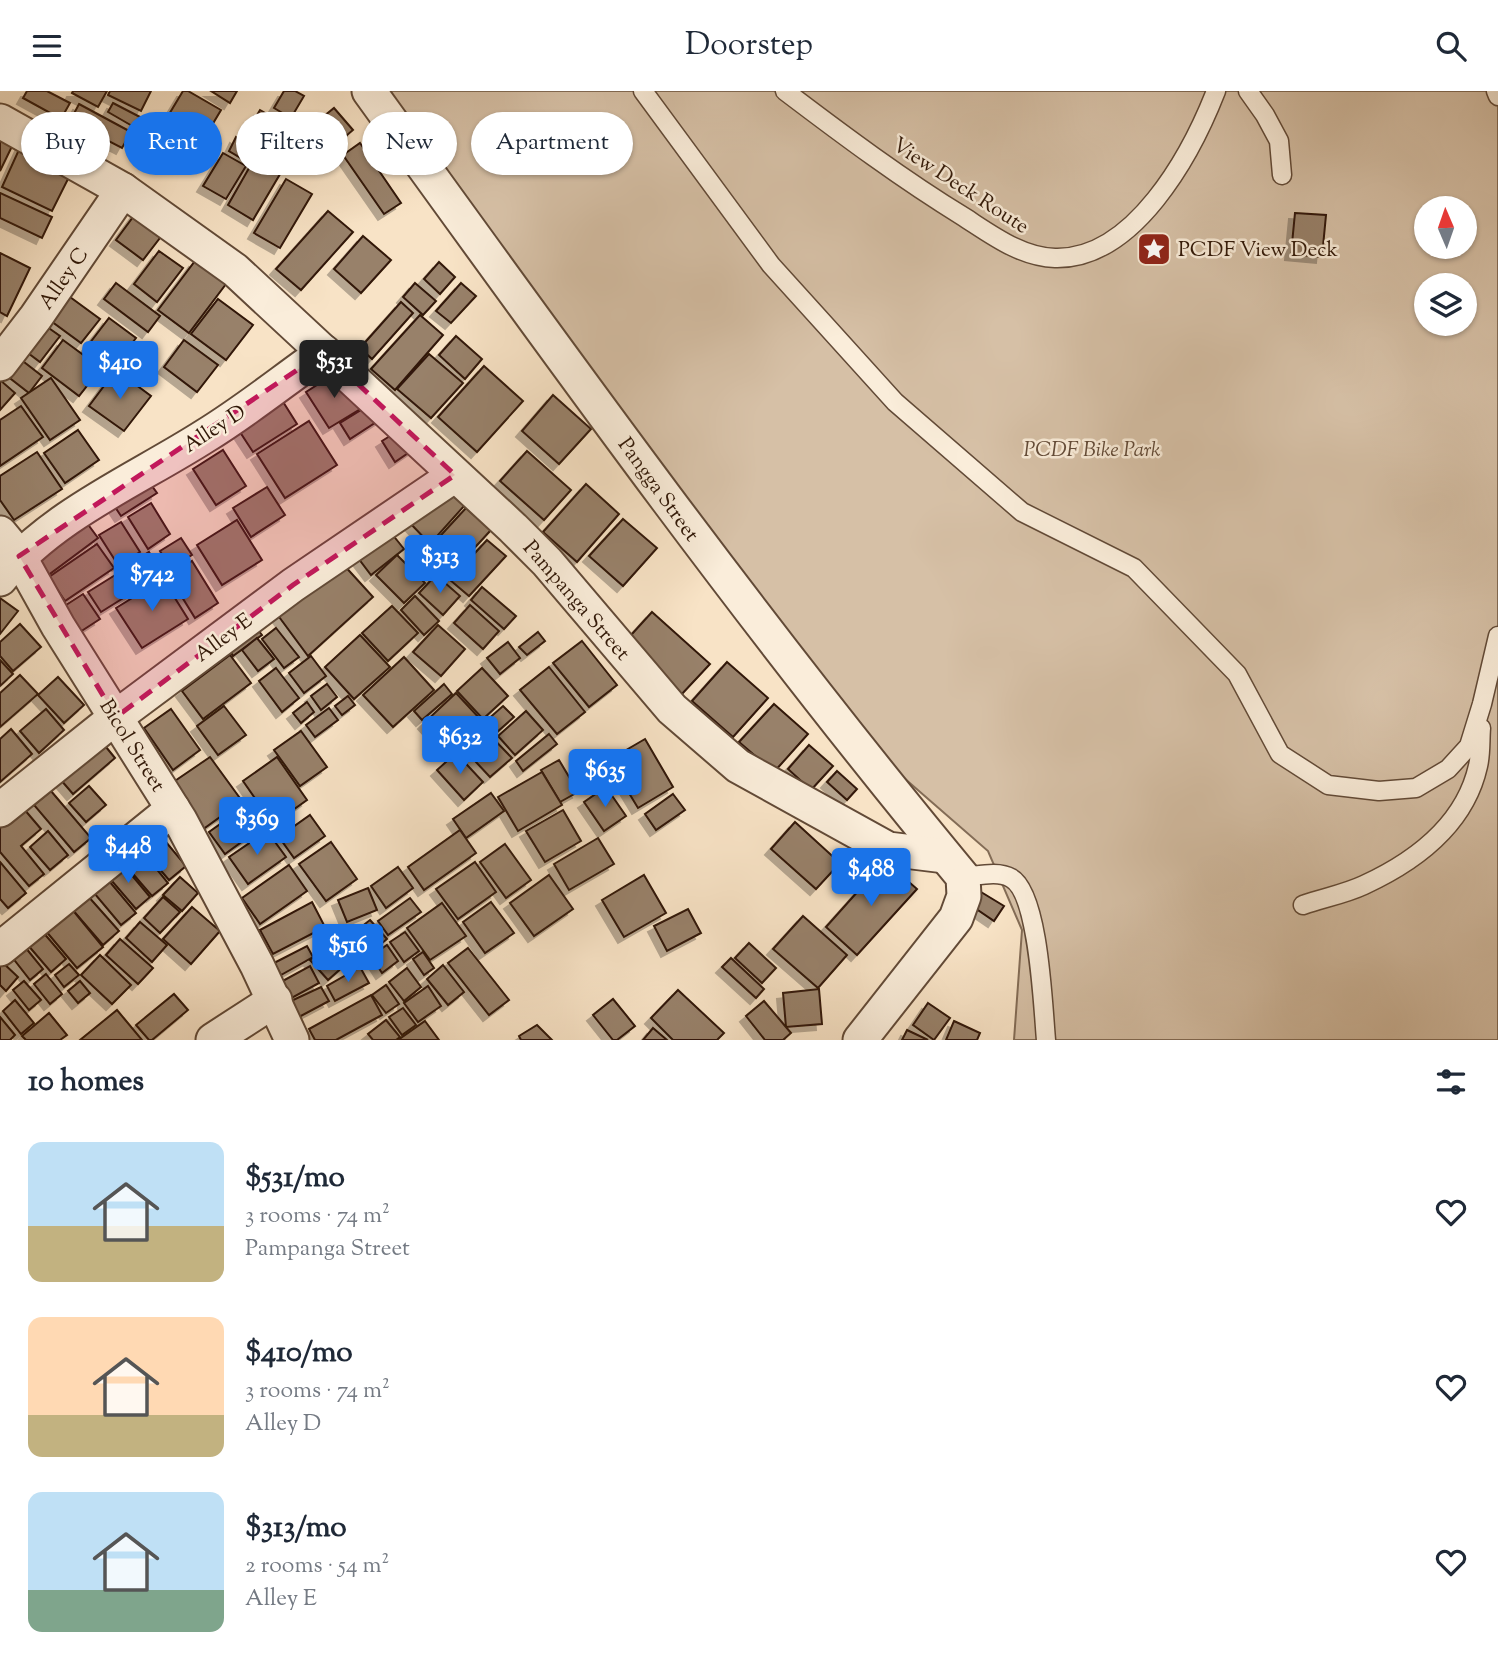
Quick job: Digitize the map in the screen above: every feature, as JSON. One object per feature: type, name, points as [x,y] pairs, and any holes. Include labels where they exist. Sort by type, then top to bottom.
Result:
[{"type":"street","name":"Pangga Street","points":[[369,91],[711,560],[954,867]]},
{"type":"street","name":"Pampanga Street","points":[[0,121],[123,190],[235,269],[547,562],[671,709],[738,766],[888,849],[954,867]]},
{"type":"street","name":"Alley C","points":[[0,364],[36,317],[123,190]]},
{"type":"street","name":"Alley D","points":[[6,556],[99,497],[206,436],[324,352]]},
{"type":"street","name":"Alley E","points":[[0,810],[116,717],[293,585],[455,475]]},
{"type":"street","name":"Bicol Street","points":[[6,556],[58,626],[173,809],[225,901],[292,1040]]},
{"type":"street","points":[[0,949],[173,809]]},
{"type":"street","points":[[860,1040],[956,918],[964,896],[954,867]]},
{"type":"street","points":[[212,1040],[275,1000]]},
{"type":"lane","points":[[643,91],[771,265],[895,401],[1022,512],[1134,568],[1237,674],[1280,754],[1328,785],[1379,791],[1416,788],[1448,769],[1469,746],[1498,636]]},
{"type":"lane","name":"View Deck Route","points":[[785,91],[936,200],[1014,248],[1054,258],[1091,253],[1118,239],[1135,223],[1194,143],[1216,91]]},
{"type":"lane","points":[[1248,91],[1265,114],[1279,141],[1282,175]]},
{"type":"lane","points":[[1303,905],[1364,885],[1433,843],[1455,818],[1469,793],[1479,764],[1482,704]]},
{"type":"lane","points":[[954,867],[1011,877],[1028,901],[1037,947],[1046,1040]]},
{"type":"highlighted area","points":[[324,352],[455,475],[293,585],[116,717],[19,556]]},
{"type":"green space","name":"PCDF Bike Park","points":[[384,91],[1498,91],[1498,1040],[1014,1040],[1022,930],[988,851],[896,771],[755,602],[445,175],[457,175],[457,112],[399,112]]},
{"type":"building","points":[[27,91],[47,91],[70,103],[65,112],[48,112],[23,98]]},
{"type":"building","points":[[107,91],[98,107],[72,93]]},
{"type":"building","points":[[110,91],[151,91],[141,111],[108,95]]},
{"type":"building","points":[[183,91],[188,91],[221,110],[220,112],[170,112]]},
{"type":"building","points":[[211,91],[237,91],[230,103]]},
{"type":"building","points":[[284,91],[295,91],[304,96],[295,112],[281,112],[274,108]]},
{"type":"building","points":[[113,103],[130,112],[124,112],[124,121],[108,112]]},
{"type":"building","points":[[79,104],[94,112],[75,112]]},
{"type":"building","points":[[110,121],[124,128],[122,148],[110,142]]},
{"type":"building","points":[[0,128],[17,136],[0,171]]},
{"type":"building","points":[[236,137],[236,155],[229,151]]},
{"type":"building","points":[[360,143],[362,175],[382,175],[401,203],[384,214],[348,162],[348,151]]},
{"type":"building","points":[[21,145],[21,175],[70,175],[52,211],[2,187]]},
{"type":"building","points":[[222,155],[236,160],[236,175],[241,175],[226,199],[203,186],[210,175],[222,175]]},
{"type":"building","points":[[245,175],[279,175],[253,220],[228,205]]},
{"type":"building","points":[[286,179],[312,194],[280,248],[254,233]]},
{"type":"building","points":[[0,193],[52,217],[42,238],[0,218]]},
{"type":"building","points":[[328,211],[353,232],[301,290],[276,269]]},
{"type":"building","points":[[136,213],[163,234],[143,260],[116,240]]},
{"type":"building","points":[[1295,213],[1326,215],[1322,257],[1291,254]]},
{"type":"building","points":[[363,236],[391,260],[361,293],[334,269]]},
{"type":"building","points":[[159,251],[183,268],[157,302],[134,284]]},
{"type":"building","points":[[0,253],[30,268],[7,316],[0,312]]},
{"type":"building","points":[[195,261],[226,284],[189,333],[158,310]]},
{"type":"building","points":[[439,262],[455,277],[440,294],[424,279]]},
{"type":"building","points":[[116,283],[160,316],[148,332],[104,299]]},
{"type":"building","points":[[415,283],[436,301],[423,315],[403,297]]},
{"type":"building","points":[[461,283],[476,296],[451,323],[436,311]]},
{"type":"building","points":[[70,297],[100,319],[81,343],[51,321]]},
{"type":"building","points":[[218,299],[253,325],[226,360],[191,334]]},
{"type":"building","points":[[401,302],[413,313],[372,359],[360,348]]},
{"type":"building","points":[[420,315],[443,335],[395,390],[371,369]]},
{"type":"building","points":[[109,318],[136,338],[113,368],[86,348]]},
{"type":"building","points":[[43,324],[60,336],[40,362],[24,350]]},
{"type":"building","points":[[456,336],[482,359],[465,379],[439,355]]},
{"type":"building","points":[[63,340],[101,368],[79,396],[42,368]]},
{"type":"building","points":[[184,340],[218,365],[197,392],[164,367]]},
{"type":"building","points":[[429,354],[463,383],[431,418],[397,389]]},
{"type":"building","points":[[15,355],[42,376],[29,393],[2,372]]},
{"type":"building","points":[[484,366],[523,401],[477,452],[438,417]]},
{"type":"building","points":[[116,370],[151,396],[124,431],[89,406]]},
{"type":"building","points":[[339,371],[362,408],[329,428],[306,392]]},
{"type":"building","points":[[51,378],[80,420],[50,440],[21,398]]},
{"type":"building","points":[[0,380],[15,393],[0,410]]},
{"type":"building","points":[[553,395],[591,429],[559,464],[522,431]]},
{"type":"building","points":[[280,397],[297,424],[253,452],[236,426]]},
{"type":"building","points":[[374,402],[384,417],[350,439],[340,423]]},
{"type":"building","points":[[21,406],[43,437],[0,466],[0,420]]},
{"type":"building","points":[[309,421],[337,465],[285,498],[257,454]]},
{"type":"building","points":[[401,429],[414,449],[395,462],[382,441]]},
{"type":"building","points":[[78,430],[99,460],[65,483],[44,453]]},
{"type":"building","points":[[223,450],[246,486],[216,505],[193,469]]},
{"type":"building","points":[[527,451],[571,490],[544,520],[500,481]]},
{"type":"building","points":[[37,452],[62,489],[14,520],[0,500],[0,476]]},
{"type":"building","points":[[147,479],[157,493],[121,516],[111,501]]},
{"type":"building","points":[[586,484],[619,514],[577,562],[543,532]]},
{"type":"building","points":[[267,487],[285,515],[251,537],[233,508]]},
{"type":"building","points":[[445,490],[465,505],[430,544],[409,522]]},
{"type":"building","points":[[151,503],[170,534],[148,549],[128,517]]},
{"type":"building","points":[[466,508],[491,530],[456,568],[431,546]]},
{"type":"building","points":[[81,515],[98,538],[47,576],[32,557]]},
{"type":"building","points":[[623,519],[657,548],[623,586],[589,556]]},
{"type":"building","points":[[237,520],[262,560],[222,585],[197,545]]},
{"type":"building","points":[[121,522],[140,552],[118,565],[99,535]]},
{"type":"building","points":[[384,524],[404,549],[371,575],[352,550]]},
{"type":"building","points":[[181,538],[192,555],[171,568],[160,551]]},
{"type":"building","points":[[487,540],[506,556],[469,596],[450,580]]},
{"type":"building","points":[[97,544],[114,568],[65,601],[49,577]]},
{"type":"building","points":[[149,552],[165,577],[137,594],[121,570]]},
{"type":"building","points":[[397,555],[425,583],[404,603],[376,575]]},
{"type":"building","points":[[192,561],[218,603],[195,618],[169,576]]},
{"type":"building","points":[[342,563],[373,597],[308,656],[274,610]]},
{"type":"building","points":[[120,572],[133,592],[101,612],[88,592]]},
{"type":"building","points":[[436,575],[460,596],[443,615],[419,593]]},
{"type":"building","points":[[163,579],[188,619],[142,648],[116,608]]},
{"type":"building","points":[[482,587],[516,616],[504,629],[471,600]]},
{"type":"building","points":[[83,594],[100,619],[80,632],[63,607]]},
{"type":"building","points":[[415,596],[439,621],[424,635],[401,610]]},
{"type":"building","points":[[0,598],[18,611],[0,634]]},
{"type":"building","points":[[470,605],[499,631],[483,649],[454,623]]},
{"type":"building","points":[[392,606],[418,633],[388,661],[362,633]]},
{"type":"building","points":[[652,612],[710,664],[680,696],[622,645]]},
{"type":"building","points":[[250,620],[262,635],[233,656],[224,640]]},
{"type":"building","points":[[20,624],[41,647],[13,671],[0,656],[0,642]]},
{"type":"building","points":[[438,625],[465,649],[441,676],[413,652]]},
{"type":"building","points":[[276,628],[299,657],[284,668],[262,639]]},
{"type":"building","points":[[538,632],[545,641],[527,655],[519,647]]},
{"type":"building","points":[[360,635],[390,667],[354,699],[325,667]]},
{"type":"building","points":[[257,638],[274,659],[258,671],[242,650]]},
{"type":"building","points":[[582,641],[617,685],[589,707],[553,663]]},
{"type":"building","points":[[508,642],[520,658],[500,674],[487,658]]},
{"type":"building","points":[[230,655],[251,683],[203,719],[182,691]]},
{"type":"building","points":[[311,656],[326,676],[304,693],[289,673]]},
{"type":"building","points":[[404,657],[434,690],[393,727],[363,695]]},
{"type":"building","points":[[0,660],[13,674],[0,686]]},
{"type":"building","points":[[727,662],[768,698],[733,737],[692,701]]},
{"type":"building","points":[[549,667],[585,712],[557,734],[520,690]]},
{"type":"building","points":[[276,668],[299,698],[282,712],[259,681]]},
{"type":"building","points":[[482,668],[508,696],[483,719],[457,691]]},
{"type":"building","points":[[20,675],[38,694],[0,727],[0,693]]},
{"type":"building","points":[[58,677],[84,705],[64,723],[38,695]]},
{"type":"building","points":[[327,684],[337,697],[321,710],[311,696]]},
{"type":"building","points":[[444,684],[452,694],[422,720],[414,711]]},
{"type":"building","points":[[456,693],[482,721],[449,750],[424,723]]},
{"type":"building","points":[[348,696],[355,705],[342,715],[335,706]]},
{"type":"building","points":[[307,702],[314,712],[301,723],[293,713]]},
{"type":"building","points":[[774,704],[808,734],[774,772],[739,742]]},
{"type":"building","points":[[224,706],[246,735],[218,755],[197,726]]},
{"type":"building","points":[[503,706],[514,717],[496,733],[486,721]]},
{"type":"building","points":[[329,708],[338,720],[315,737],[306,725]]},
{"type":"building","points":[[46,709],[64,730],[39,753],[20,731]]},
{"type":"building","points":[[171,709],[200,750],[173,770],[144,728]]},
{"type":"building","points":[[526,711],[543,730],[515,755],[498,736]]},
{"type":"building","points":[[482,727],[512,758],[490,777],[461,746]]},
{"type":"building","points":[[11,729],[32,754],[0,782],[0,739]]},
{"type":"building","points":[[301,731],[327,767],[300,786],[274,750]]},
{"type":"building","points":[[549,734],[557,744],[523,771],[516,761]]},
{"type":"building","points":[[97,736],[115,758],[73,794],[54,772]]},
{"type":"building","points":[[645,739],[673,787],[638,808],[609,760]]},
{"type":"building","points":[[809,745],[833,766],[811,790],[788,769]]},
{"type":"building","points":[[456,753],[483,782],[464,800],[437,770]]},
{"type":"building","points":[[210,757],[242,801],[202,830],[169,785]]},
{"type":"building","points":[[277,757],[307,800],[273,824],[243,781]]},
{"type":"building","points":[[559,760],[578,792],[560,802],[541,770]]},
{"type":"building","points":[[837,771],[857,789],[847,800],[827,782]]},
{"type":"building","points":[[542,772],[562,805],[518,831],[498,797]]},
{"type":"building","points":[[89,786],[106,805],[86,822],[69,803]]},
{"type":"building","points":[[606,787],[626,816],[604,831],[584,802]]},
{"type":"building","points":[[51,791],[91,838],[74,852],[34,805]]},
{"type":"building","points":[[491,793],[504,811],[466,838],[453,819]]},
{"type":"building","points":[[673,794],[685,810],[656,830],[645,814]]},
{"type":"building","points":[[247,805],[262,827],[225,854],[209,832]]},
{"type":"building","points":[[24,809],[41,829],[21,846],[44,874],[29,886],[0,852],[0,828]]},
{"type":"building","points":[[563,810],[581,841],[545,862],[526,831]]},
{"type":"building","points":[[310,815],[325,836],[294,858],[279,837]]},
{"type":"building","points":[[795,822],[840,863],[816,889],[771,849]]},
{"type":"building","points":[[156,830],[186,866],[169,880],[139,845]]},
{"type":"building","points":[[460,830],[476,853],[424,890],[408,867]]},
{"type":"building","points":[[48,831],[68,855],[50,870],[30,847]]},
{"type":"building","points":[[267,831],[286,857],[248,884],[229,857]]},
{"type":"building","points":[[598,838],[614,864],[569,890],[554,864]]},
{"type":"building","points":[[331,842],[357,879],[326,901],[299,864]]},
{"type":"building","points":[[505,844],[531,880],[506,898],[480,862]]},
{"type":"building","points":[[138,846],[168,883],[152,896],[121,860]]},
{"type":"building","points":[[120,861],[150,897],[136,909],[105,873]]},
{"type":"building","points":[[885,861],[917,889],[857,955],[826,927]]},
{"type":"building","points":[[0,862],[26,893],[8,908],[0,899]]},
{"type":"building","points":[[475,862],[496,892],[458,919],[436,889]]},
{"type":"building","points":[[289,865],[307,891],[260,924],[242,898]]},
{"type":"building","points":[[398,867],[413,888],[386,908],[371,886]]},
{"type":"building","points":[[104,875],[136,913],[121,925],[89,887]]},
{"type":"building","points":[[549,875],[573,909],[534,936],[510,903]]},
{"type":"building","points":[[644,875],[666,913],[624,937],[602,900]]},
{"type":"building","points":[[180,877],[198,893],[182,911],[163,895]]},
{"type":"building","points":[[368,888],[377,910],[347,922],[338,900]]},
{"type":"building","points":[[981,892],[1004,906],[994,921],[972,906]]},
{"type":"building","points":[[87,895],[119,931],[103,945],[71,908]]},
{"type":"building","points":[[163,897],[180,912],[160,933],[144,918]]},
{"type":"building","points":[[410,898],[421,912],[388,935],[378,921]]},
{"type":"building","points":[[312,902],[325,927],[273,954],[260,930]]},
{"type":"building","points":[[491,902],[514,933],[485,953],[463,922]]},
{"type":"building","points":[[442,903],[466,936],[430,960],[407,928]]},
{"type":"building","points":[[192,907],[220,931],[191,964],[163,939]]},
{"type":"building","points":[[71,908],[103,947],[77,968],[45,930]]},
{"type":"building","points":[[688,909],[701,933],[667,951],[654,926]]},
{"type":"building","points":[[803,916],[847,955],[818,988],[773,949]]},
{"type":"building","points":[[370,920],[387,939],[368,955],[351,935]]},
{"type":"building","points":[[140,922],[167,945],[152,962],[126,938]]},
{"type":"building","points":[[42,931],[66,959],[51,972],[27,944]]},
{"type":"building","points":[[341,931],[360,954],[348,964],[329,941]]},
{"type":"building","points":[[405,932],[419,951],[404,962],[390,942]]},
{"type":"building","points":[[120,939],[153,968],[138,984],[106,955]]},
{"type":"building","points":[[749,943],[776,968],[762,983],[735,958]]},
{"type":"building","points":[[328,945],[345,965],[328,980],[310,960]]},
{"type":"building","points":[[387,945],[398,961],[382,973],[371,956]]},
{"type":"building","points":[[307,946],[313,957],[281,975],[274,963]]},
{"type":"building","points":[[25,947],[43,969],[30,980],[12,957]]},
{"type":"building","points":[[468,948],[509,1000],[489,1015],[448,963]]},
{"type":"building","points":[[423,952],[434,968],[424,975],[413,959]]},
{"type":"building","points":[[100,955],[131,985],[112,1004],[81,975]]},
{"type":"building","points":[[731,958],[764,989],[756,998],[722,967]]},
{"type":"building","points":[[0,960],[18,977],[6,991],[0,985]]},
{"type":"building","points":[[69,964],[79,975],[64,987],[55,975]]},
{"type":"building","points":[[443,965],[464,992],[448,1005],[427,979]]},
{"type":"building","points":[[310,966],[319,983],[288,1000],[279,983]]},
{"type":"building","points":[[360,967],[369,983],[335,1001],[327,986]]},
{"type":"building","points":[[407,968],[421,987],[404,1001],[389,982]]},
{"type":"building","points":[[46,974],[62,994],[50,1004],[34,984]]},
{"type":"building","points":[[24,981],[41,1000],[29,1010],[13,990]]},
{"type":"building","points":[[80,981],[90,993],[78,1003],[68,991]]},
{"type":"building","points":[[386,985],[399,1004],[386,1013],[372,995]]},
{"type":"building","points":[[428,986],[441,1006],[418,1022],[404,1003]]},
{"type":"building","points":[[321,987],[329,1001],[299,1017],[291,1001]]},
{"type":"building","points":[[819,989],[822,1024],[786,1027],[783,993]]},
{"type":"building","points":[[678,990],[724,1033],[717,1040],[673,1040],[651,1018]]},
{"type":"building","points":[[174,994],[188,1010],[149,1040],[136,1025]]},
{"type":"building","points":[[371,995],[382,1015],[336,1040],[315,1040],[309,1029]]},
{"type":"building","points":[[613,999],[635,1026],[617,1040],[613,1040],[593,1015]]},
{"type":"building","points":[[15,1000],[34,1023],[21,1034],[3,1011]]},
{"type":"building","points":[[764,1001],[791,1033],[783,1040],[765,1040],[746,1016]]},
{"type":"building","points":[[928,1003],[950,1018],[934,1040],[913,1025]]},
{"type":"building","points":[[403,1008],[416,1025],[402,1035],[389,1017]]},
{"type":"building","points":[[117,1010],[142,1040],[80,1040]]},
{"type":"building","points":[[49,1013],[67,1035],[60,1040],[26,1040],[22,1036]]},
{"type":"building","points":[[0,1017],[15,1035],[10,1040],[0,1040]]},
{"type":"building","points":[[386,1020],[400,1037],[396,1040],[373,1040],[368,1034]]},
{"type":"building","points":[[425,1021],[439,1040],[398,1040]]},
{"type":"building","points":[[954,1021],[980,1033],[977,1040],[946,1040]]},
{"type":"building","points":[[537,1025],[552,1040],[521,1040],[519,1036]]},
{"type":"building","points":[[653,1028],[667,1040],[643,1040]]},
{"type":"building","points":[[907,1030],[928,1040],[902,1040]]},
{"type":"place","name":"PCDF View Deck","points":[[1154,249]]}]
